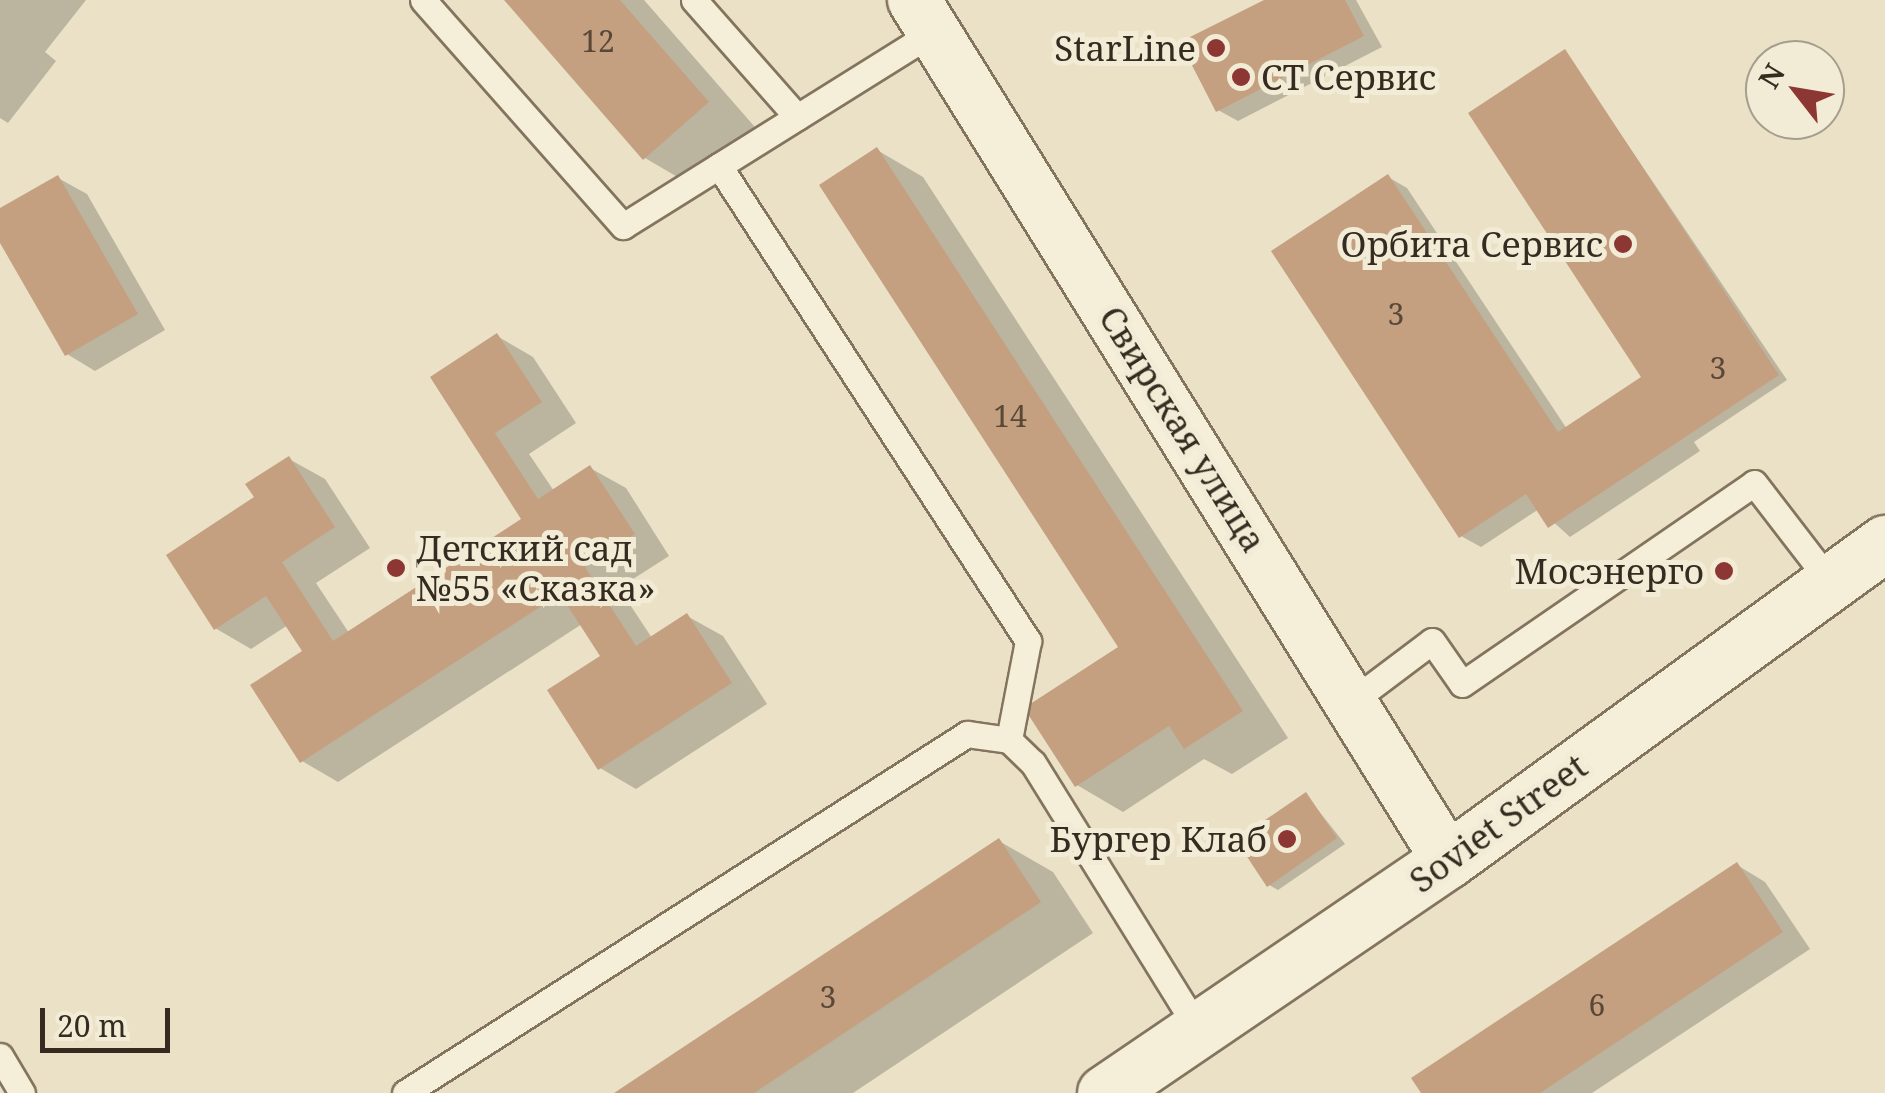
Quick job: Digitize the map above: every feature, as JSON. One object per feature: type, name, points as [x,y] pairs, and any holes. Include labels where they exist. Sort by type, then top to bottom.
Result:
[{"type":"main road","name":"Soviet Street","points":[[1122,1088],[1448,860],[1885,543]]},
{"type":"street","name":"Свирская улица","points":[[926,15],[1448,860]]},
{"type":"lane","points":[[422,0],[623,226],[797,117],[926,15]]},
{"type":"lane","points":[[694,0],[797,117]]},
{"type":"lane","points":[[719,166],[1028,641],[1009,740]]},
{"type":"lane","points":[[1352,702],[1432,642],[1462,684],[1754,482],[1831,582]]},
{"type":"lane","points":[[405,1093],[967,734],[1009,740],[1033,763],[1200,1030]]},
{"type":"lane","points":[[0,1056],[22,1093]]},
{"type":"building","points":[[504,0],[620,0],[709,102],[643,160]]},
{"type":"building","name":"СТ Сервис","points":[[1264,0],[1345,0],[1364,36],[1216,112],[1180,42]]},
{"type":"building","points":[[1565,49],[1779,375],[1548,528],[1526,494],[1459,538],[1271,251],[1388,174],[1558,432],[1641,377],[1468,113]]},
{"type":"building","points":[[877,147],[1243,711],[1184,749],[1169,726],[1075,787],[1024,708],[1118,647],[819,185]]},
{"type":"building","points":[[58,175],[138,314],[65,356],[0,243],[0,208]]},
{"type":"building","points":[[497,333],[542,402],[495,433],[538,499],[590,465],[635,534],[585,567],[636,646],[687,613],[732,683],[598,770],[547,690],[600,656],[560,594],[300,763],[250,685],[302,651],[266,596],[214,630],[166,555],[254,497],[245,484],[289,456],[335,527],[282,562],[333,641],[521,519],[430,377]]},
{"type":"building","name":"Бургер Клаб","points":[[1306,792],[1337,838],[1267,887],[1236,840]]},
{"type":"building","points":[[999,838],[1041,902],[754,1093],[614,1093]]},
{"type":"building","points":[[1737,862],[1783,932],[1540,1093],[1421,1093],[1411,1078]]},
{"type":"place","name":"StarLine","points":[[1216,48]]},
{"type":"place","name":"СТ Сервис","points":[[1241,77]]},
{"type":"place","name":"Орбита Сервис","points":[[1623,244]]},
{"type":"place","name":"Детский сад №55 «Сказка»","points":[[396,568]]},
{"type":"place","name":"Мосэнерго","points":[[1724,571]]},
{"type":"place","name":"Бургер Клаб","points":[[1287,839]]}]
